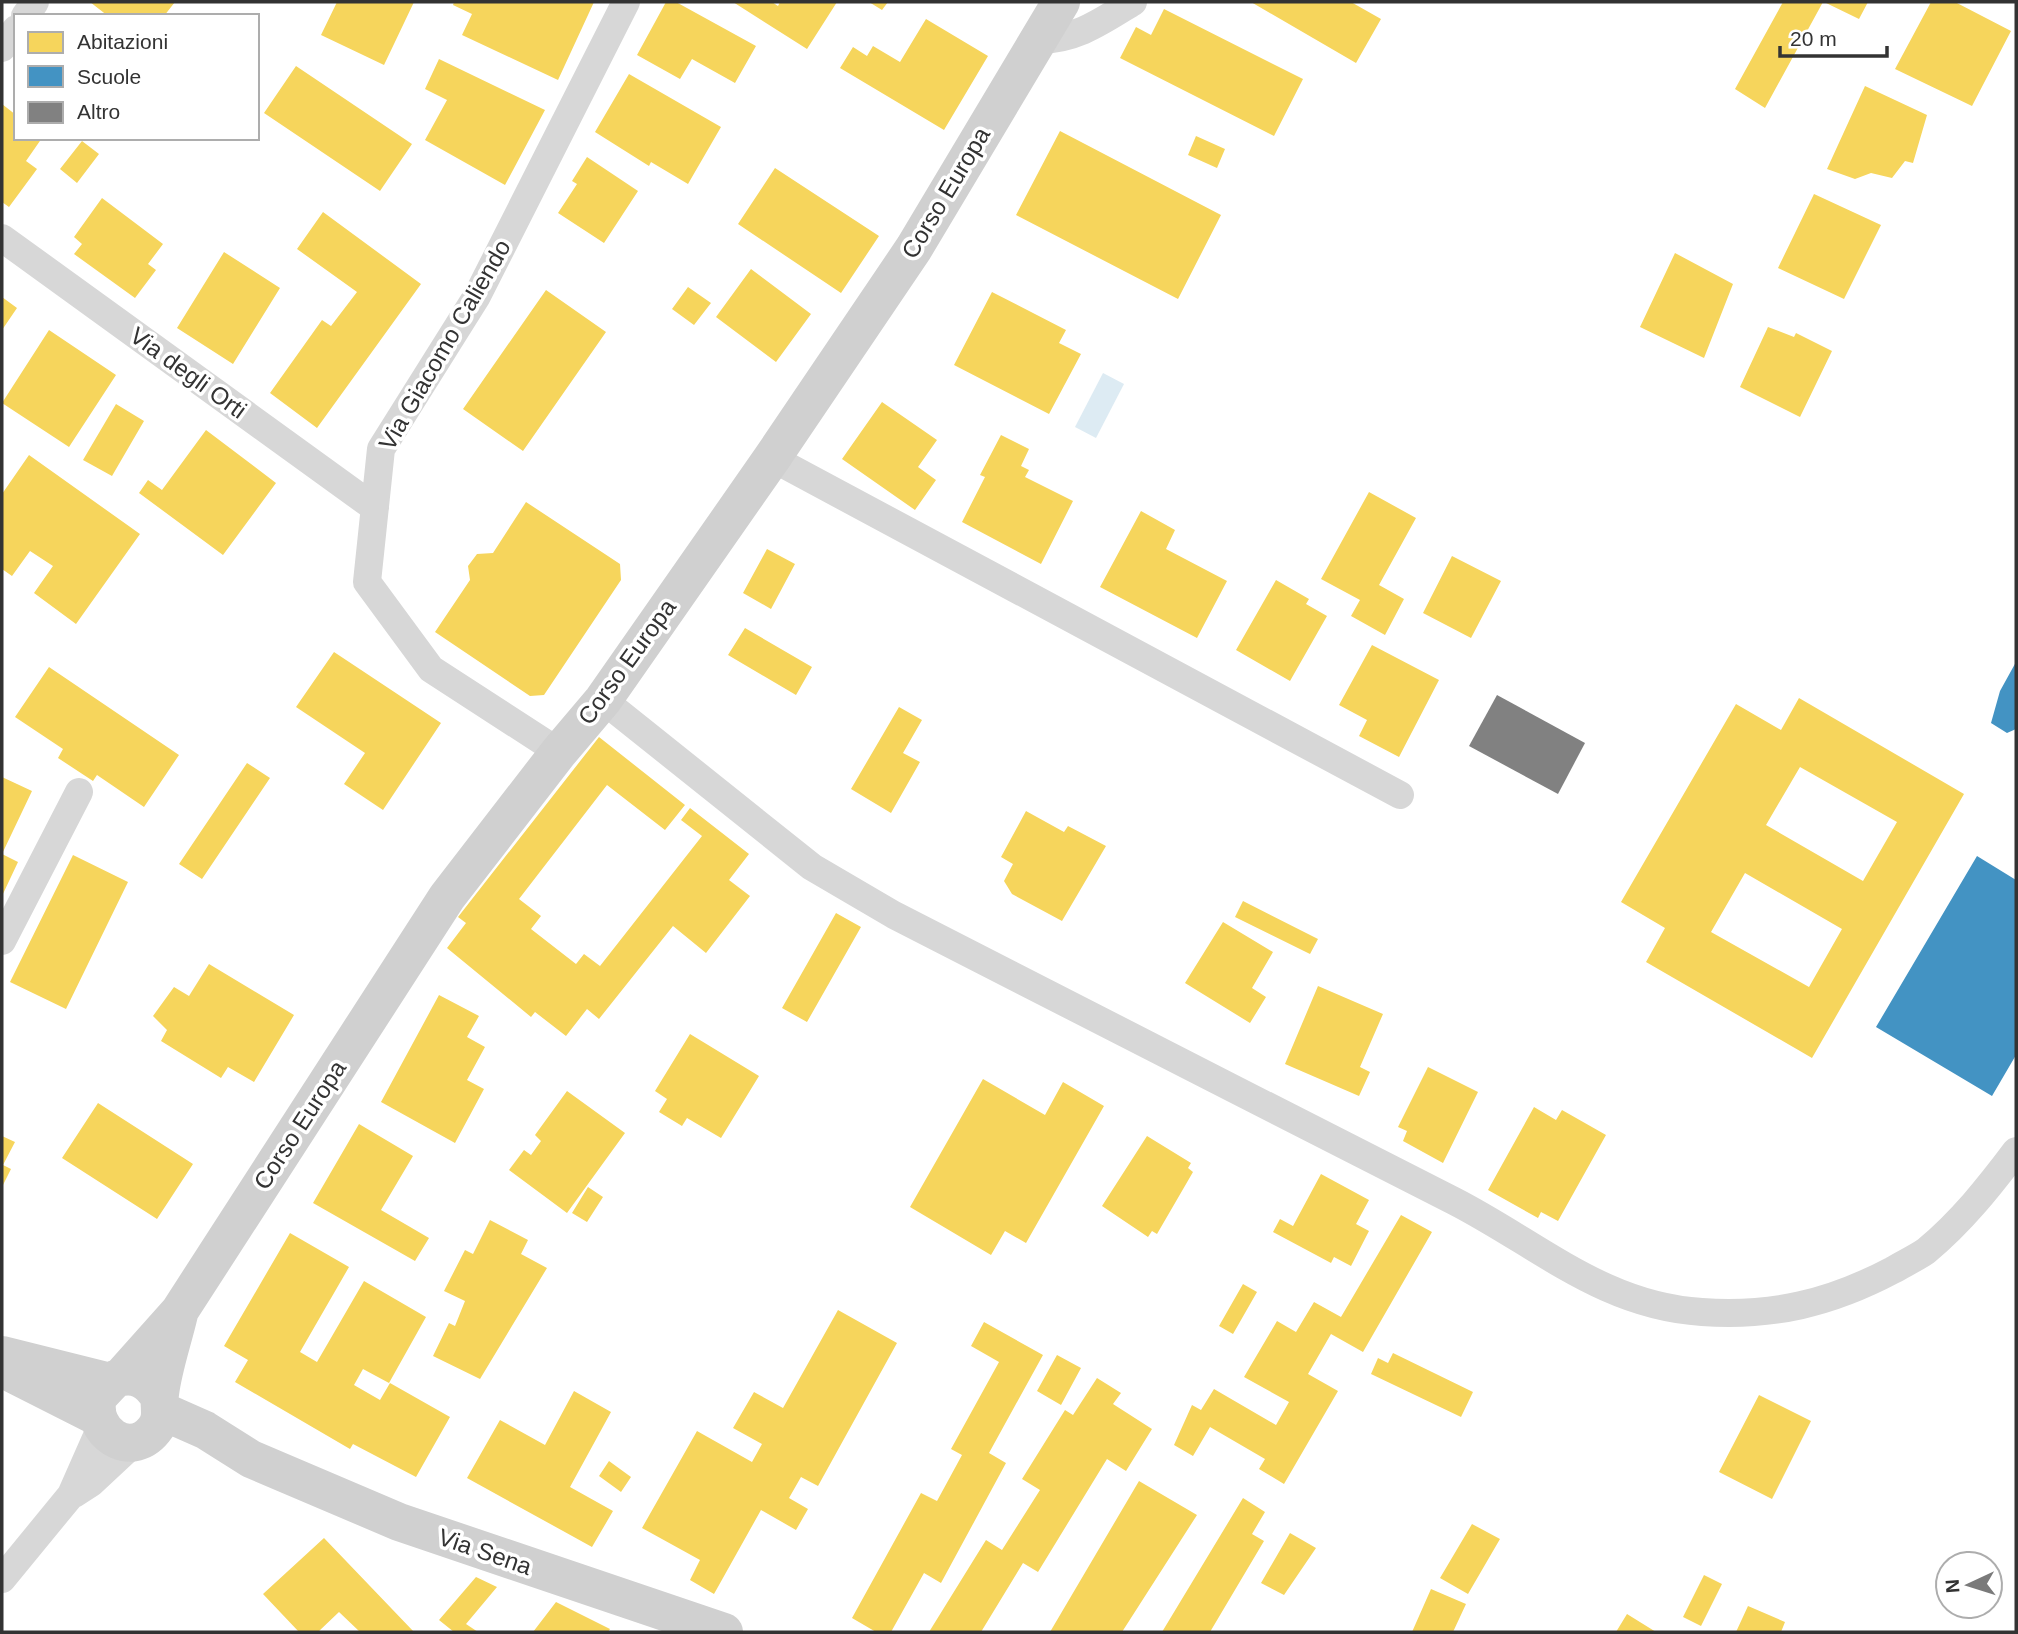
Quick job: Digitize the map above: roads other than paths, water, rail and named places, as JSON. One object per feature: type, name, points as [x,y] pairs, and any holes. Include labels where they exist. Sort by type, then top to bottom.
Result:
[{"type":"main road","name":"Corso Europa","points":[[180,1312],[447,897],[559,752],[603,700],[914,248],[1061,2]]},
{"type":"main road","points":[[107,1401],[180,1312]]},
{"type":"main road","points":[[107,1401],[116,1440],[150,1422],[180,1312]]},
{"type":"main road","points":[[2,1355],[107,1401]]},
{"type":"main road","points":[[2,1369],[107,1401]]},
{"type":"main road","points":[[107,1401],[139,1378],[148,1382],[150,1422]]},
{"type":"main road","name":"Via Sena","points":[[150,1422],[205,1430],[251,1458],[399,1522],[678,1626],[724,1632]]},
{"type":"street","name":"Via Giacomo Caliendo","points":[[559,752],[431,668],[367,582],[381,449],[477,296],[626,2]]},
{"type":"street","points":[[1038,40],[1060,40],[1077,36],[1133,2]]},
{"type":"street","points":[[2,48],[14,32]]},
{"type":"street","name":"Via degli Orti","points":[[2,238],[374,508]]},
{"type":"street","points":[[772,458],[1400,795]]},
{"type":"street","points":[[603,700],[812,867],[894,915],[1463,1206],[1599,1287],[1648,1306],[1703,1313],[1770,1311],[1820,1303],[1869,1282],[1924,1252],[1976,1202],[2016,1151]]},
{"type":"street","points":[[2,941],[79,792]]},
{"type":"street","points":[[2,1579],[71,1495],[107,1401]]},
{"type":"street","points":[[71,1495],[91,1483],[150,1422]]}]
